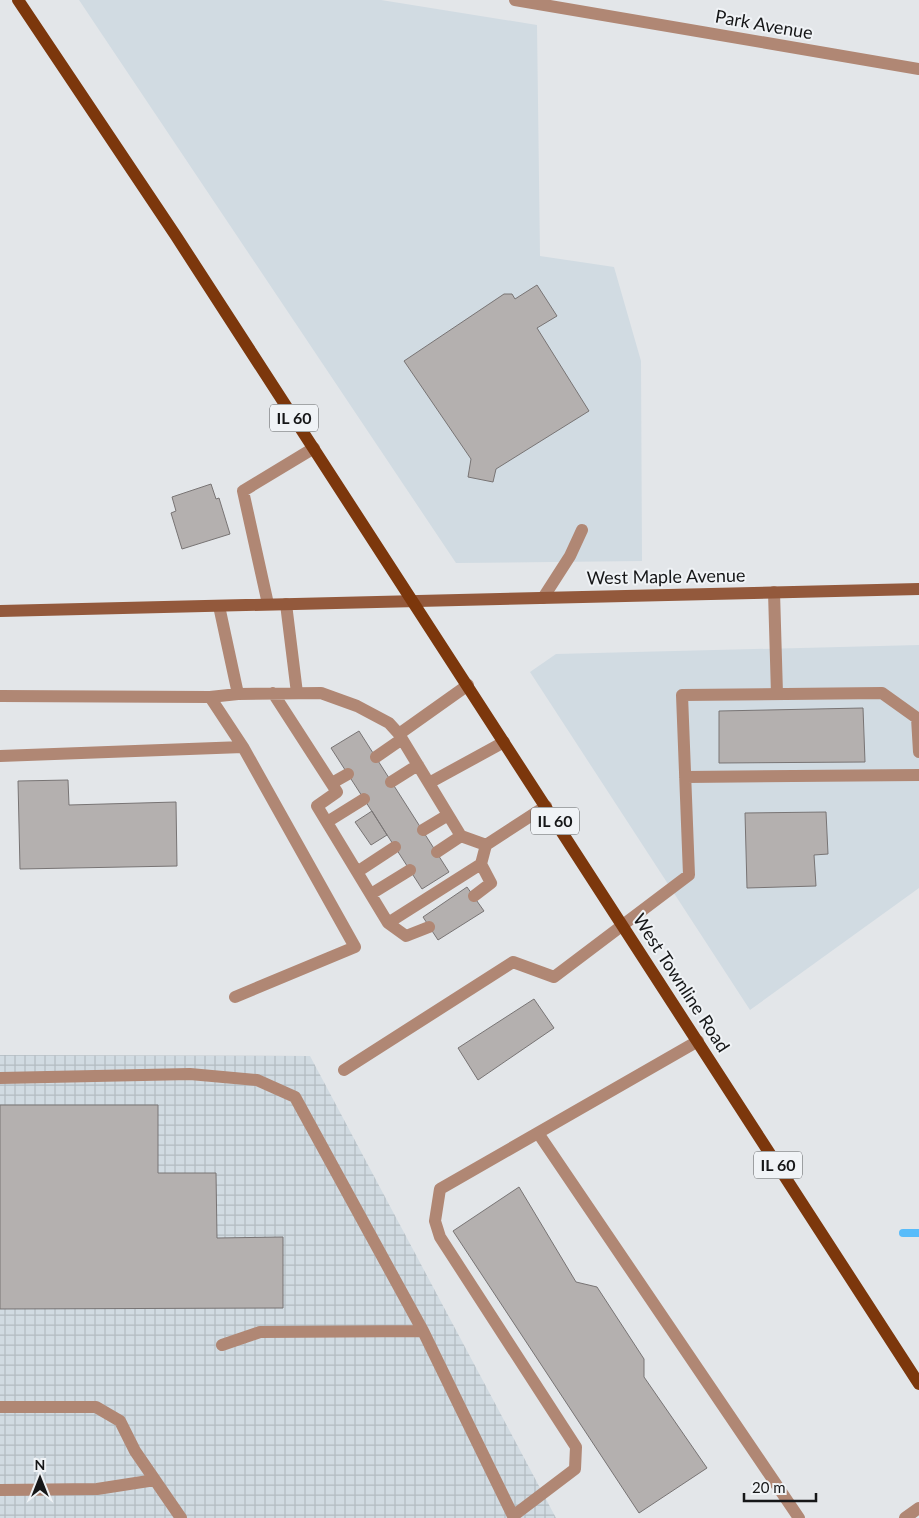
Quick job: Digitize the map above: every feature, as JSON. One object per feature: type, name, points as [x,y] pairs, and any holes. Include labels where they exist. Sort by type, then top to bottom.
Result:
[{"type":"main road","name":"IL 60","points":[[18,0],[127,161],[413,601]]},
{"type":"main road","name":"West Maple Avenue","points":[[0,612],[919,589]]},
{"type":"main road","name":"West Townline Road","points":[[413,601],[919,1384]]},
{"type":"street","name":"Park Avenue","points":[[514,0],[555,4],[919,69]]},
{"type":"street","points":[[268,604],[243,491],[314,448]]},
{"type":"street","points":[[543,598],[570,556],[582,530]]},
{"type":"street","points":[[774,592],[777,694]]},
{"type":"street","points":[[286,604],[297,693]]},
{"type":"street","points":[[218,606],[238,694]]},
{"type":"street","points":[[376,757],[468,685]]},
{"type":"street","points":[[273,693],[337,792],[317,806],[388,923],[406,936],[429,927]]},
{"type":"street","points":[[0,696],[210,696],[321,693],[356,706],[388,724],[401,736],[460,836],[486,845]]},
{"type":"street","points":[[344,1070],[513,962],[554,977],[689,875],[682,694],[882,693],[917,718],[919,752]]},
{"type":"street","points":[[210,696],[243,747],[355,947],[235,997]]},
{"type":"street","points":[[428,783],[504,742]]},
{"type":"street","points":[[0,756],[243,747]]},
{"type":"street","points":[[392,782],[418,765]]},
{"type":"street","points":[[332,783],[348,774]]},
{"type":"street","points":[[685,777],[919,775]]},
{"type":"street","points":[[327,822],[364,800]]},
{"type":"street","points":[[474,896],[491,883],[481,864],[486,845],[546,806]]},
{"type":"street","points":[[423,830],[448,815]]},
{"type":"street","points":[[437,852],[460,836]]},
{"type":"street","points":[[357,872],[395,847]]},
{"type":"street","points":[[388,923],[481,864]]},
{"type":"street","points":[[371,894],[410,870]]},
{"type":"street","points":[[0,1078],[190,1074],[257,1080],[295,1097],[422,1331],[513,1517],[575,1469],[576,1447],[440,1237],[435,1221],[440,1189],[698,1041]]},
{"type":"street","points":[[538,1133],[799,1518]]},
{"type":"street","points":[[222,1345],[260,1332],[422,1331]]},
{"type":"street","points":[[0,1407],[96,1406],[120,1421],[136,1451],[181,1518]]},
{"type":"street","points":[[0,1490],[97,1489],[155,1480]]},
{"type":"street","points":[[905,1518],[919,1508]]},
{"type":"shaded area","points":[[79,0],[381,0],[537,25],[540,256],[614,267],[641,361],[642,561],[456,563]]},
{"type":"shaded area","points":[[919,645],[919,888],[750,1010],[530,672],[556,654]]},
{"type":"shaded area","points":[[0,1055],[310,1056],[556,1518],[0,1518]]},
{"type":"building","points":[[537,285],[557,316],[537,328],[589,411],[496,469],[493,482],[468,477],[471,459],[404,361],[504,294],[512,294],[515,299]]},
{"type":"building","points":[[211,484],[216,499],[219,498],[230,534],[182,549],[171,513],[176,511],[172,497]]},
{"type":"building","points":[[863,708],[865,762],[719,763],[719,711]]},
{"type":"building","points":[[359,731],[449,872],[422,889],[331,748]]},
{"type":"building","points":[[68,780],[69,805],[176,802],[177,866],[20,869],[18,781]]},
{"type":"building","points":[[372,811],[387,835],[371,845],[355,822]]},
{"type":"building","points":[[826,812],[828,854],[814,855],[816,886],[747,888],[745,813]]},
{"type":"building","points":[[467,887],[484,911],[438,940],[423,917]]},
{"type":"building","points":[[534,999],[554,1028],[478,1080],[458,1048]]},
{"type":"building","points":[[0,1105],[158,1105],[158,1173],[216,1173],[217,1238],[283,1237],[283,1308],[0,1309]]},
{"type":"building","points":[[519,1187],[576,1282],[597,1287],[644,1359],[644,1377],[707,1468],[639,1513],[453,1231]]},
{"type":"waterway","points":[[903,1233],[919,1233]]}]
